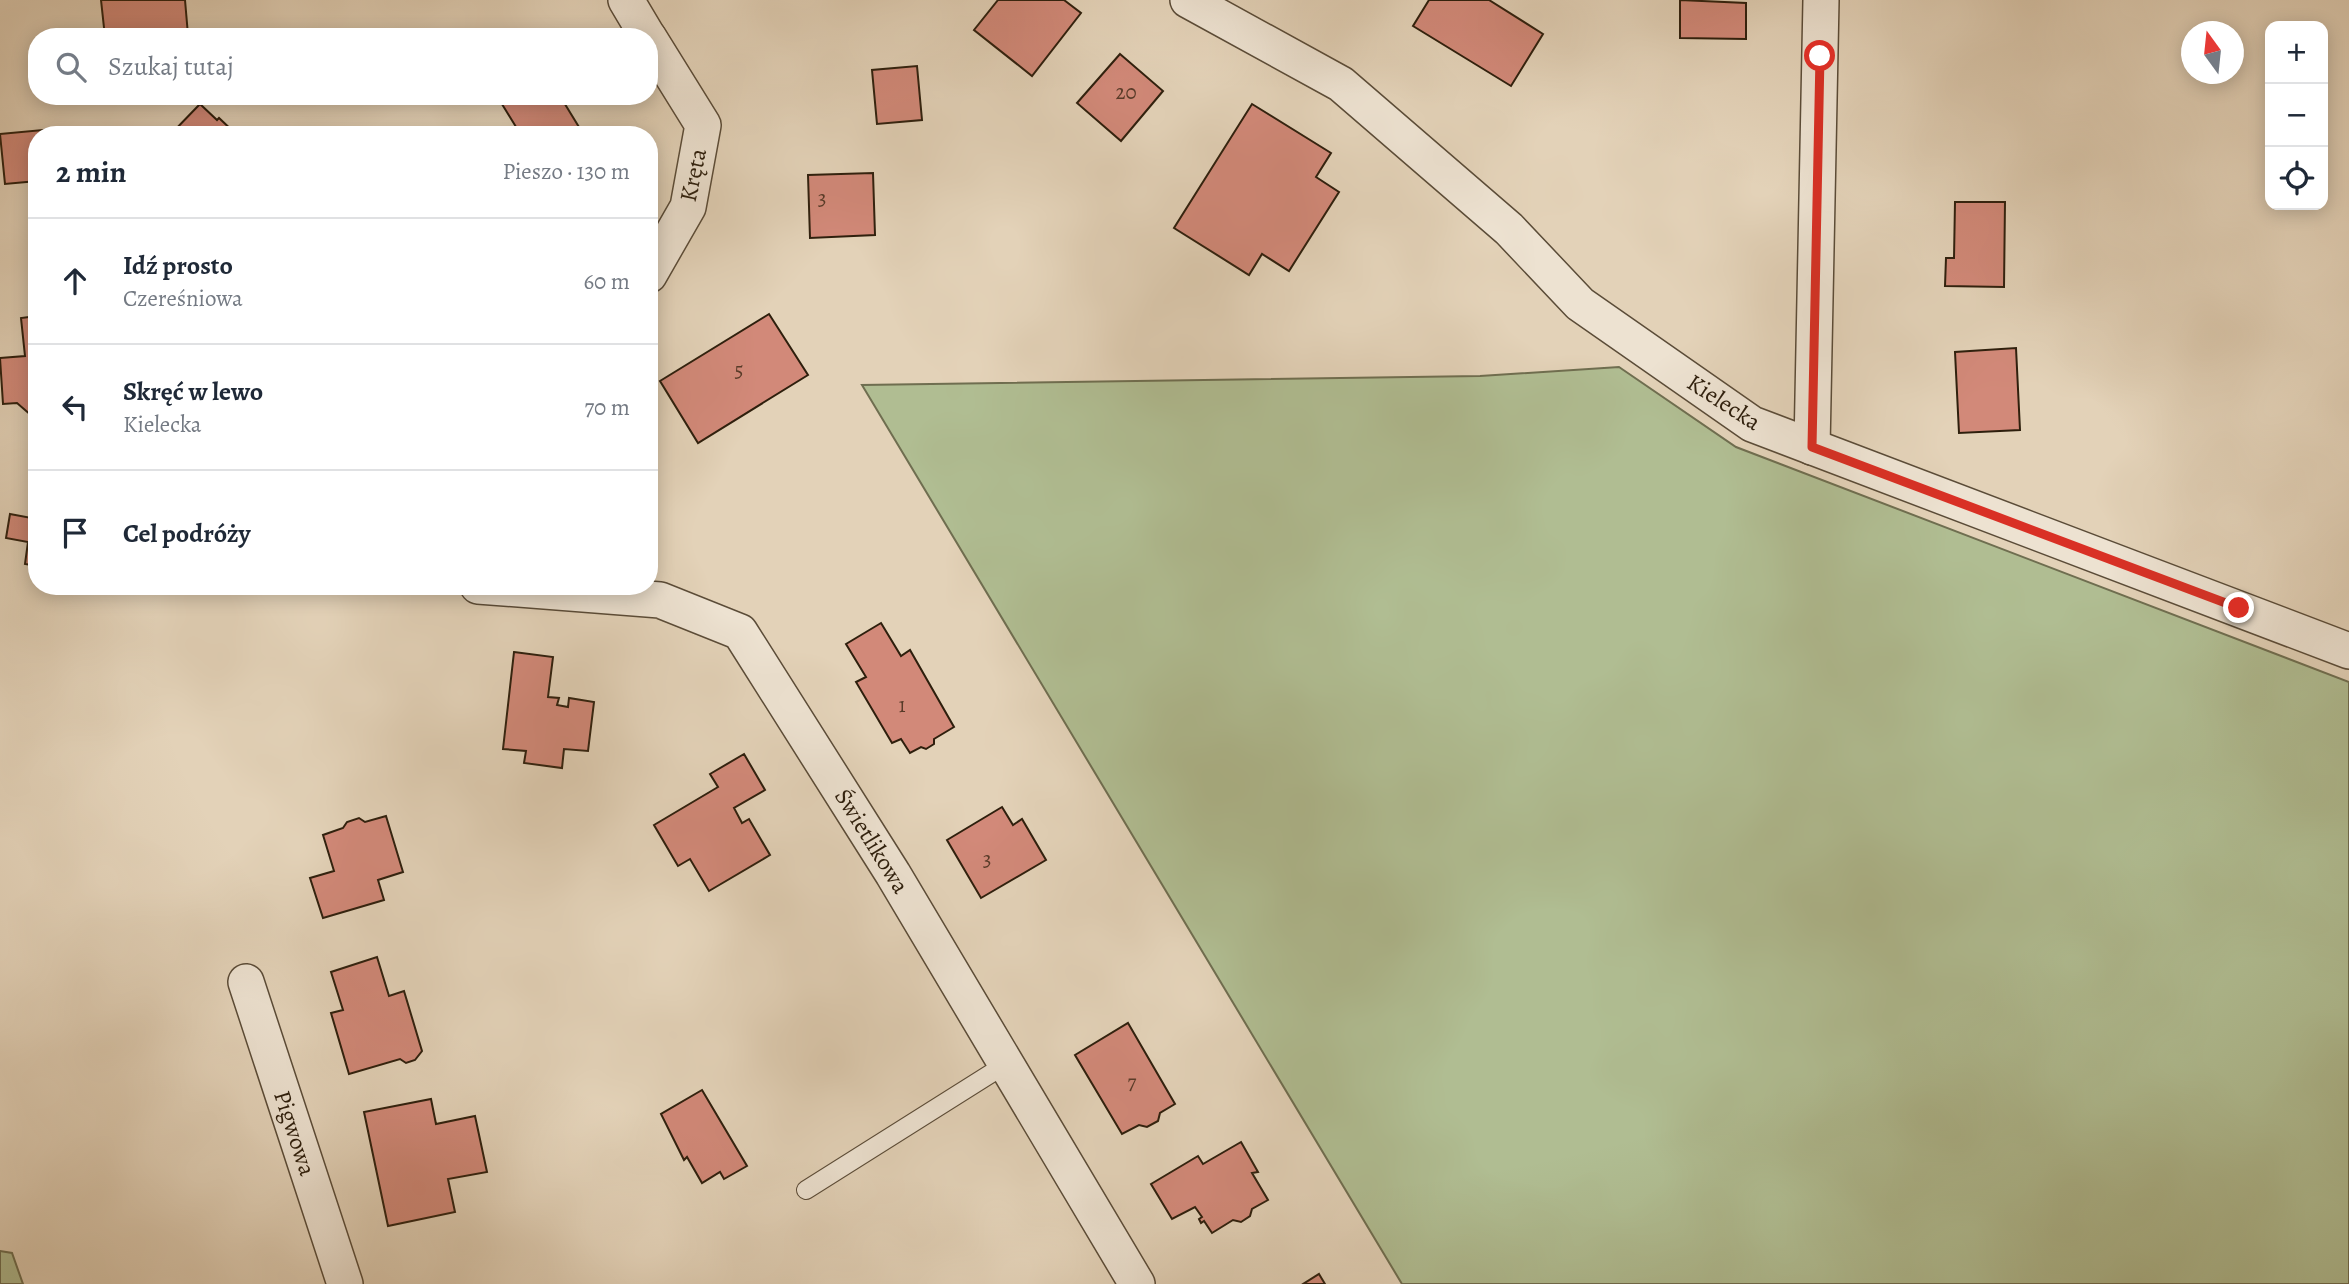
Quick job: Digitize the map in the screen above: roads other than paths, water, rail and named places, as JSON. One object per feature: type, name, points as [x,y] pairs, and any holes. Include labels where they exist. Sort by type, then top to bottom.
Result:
[{"type":"street","name":"Kręta","points":[[626,0],[643,28]]},
{"type":"street","name":"Kielecka","points":[[1188,0],[1341,84],[1509,229],[1580,304],[1752,424],[2349,651]]},
{"type":"street","points":[[1812,447],[1821,0]]},
{"type":"street","name":"Kręta","points":[[658,52],[703,125],[688,207],[658,259]]},
{"type":"street","name":"Świetlikowa","points":[[595,595],[660,600],[740,632],[893,874],[1136,1284]]},
{"type":"street","name":"Pigwowa","points":[[246,982],[345,1284]]},
{"type":"lane","points":[[806,1190],[1006,1064]]}]
